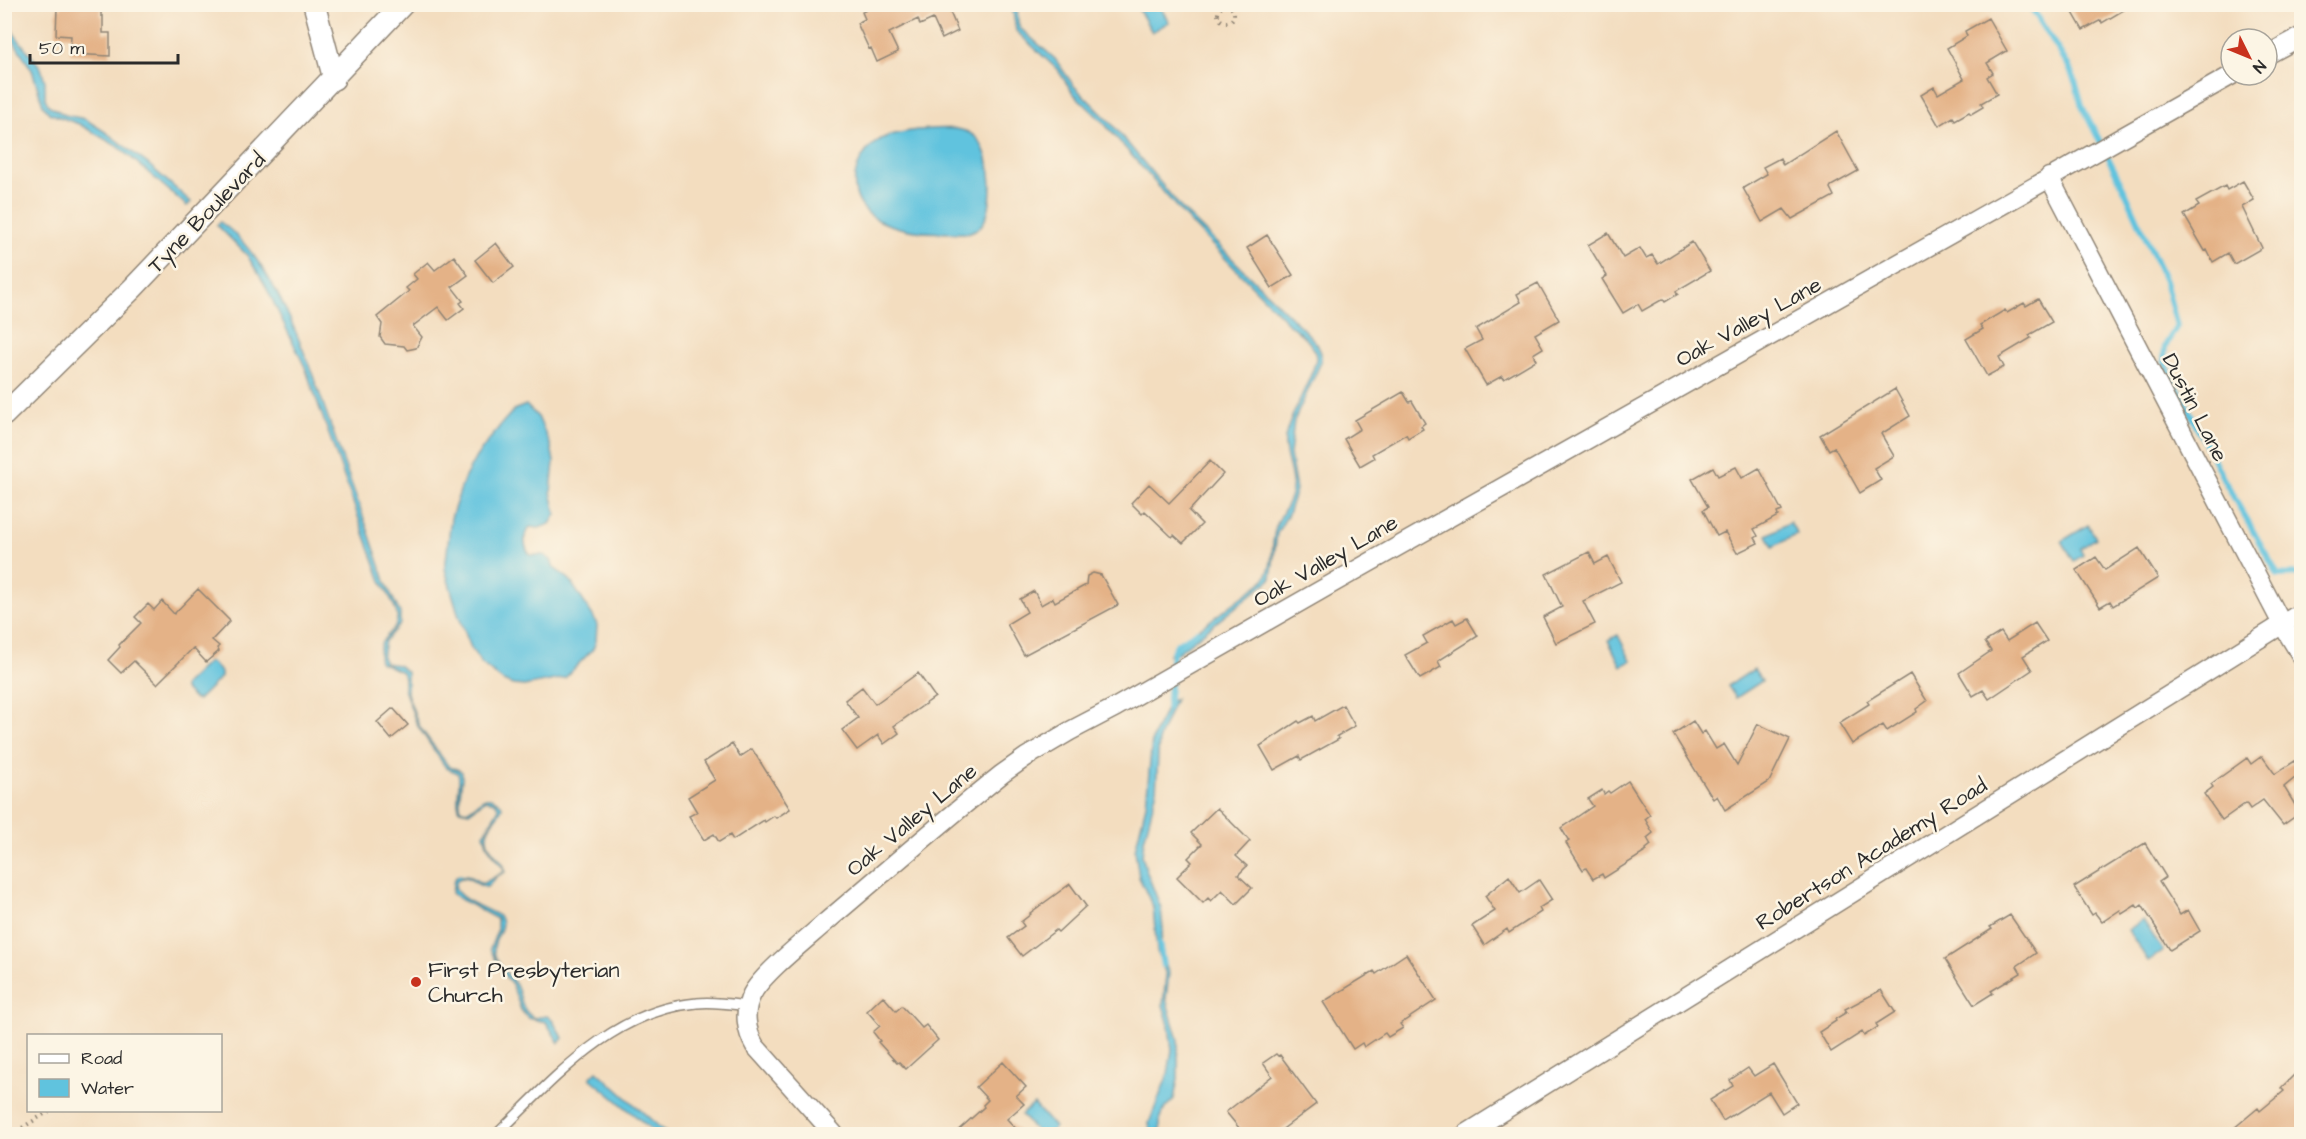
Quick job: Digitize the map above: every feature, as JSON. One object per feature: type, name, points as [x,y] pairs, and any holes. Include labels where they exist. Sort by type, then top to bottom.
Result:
[{"type":"street","points":[[314,4],[334,79]]},
{"type":"street","name":"Tyne Boulevard","points":[[4,415],[133,288],[404,4]]},
{"type":"street","points":[[2279,48],[2301,36]]},
{"type":"street","name":"Oak Valley Lane","points":[[747,1006],[753,991],[805,940],[982,790],[1026,757],[2219,82]]},
{"type":"street","name":"Dustin Lane","points":[[2049,177],[2301,657]]},
{"type":"street","name":"Robertson Academy Road","points":[[1466,1134],[2301,612]]},
{"type":"street","points":[[747,1006],[749,1034],[755,1046],[834,1134]]},
{"type":"lane","points":[[497,1134],[580,1054],[619,1029],[673,1007],[697,1003],[747,1006]]},
{"type":"path","points":[[1221,6],[1232,9],[1233,15],[1228,21],[1223,21],[1218,17],[1221,6]]},
{"type":"path","points":[[12,1134],[48,1112]]},
{"type":"water","points":[[1012,5],[1017,5],[1020,28],[1055,59],[1074,86],[1111,123],[1182,209],[1308,334],[1321,353],[1321,362],[1294,421],[1290,454],[1296,490],[1288,514],[1277,533],[1271,579],[1175,655],[1169,654],[1266,577],[1271,563],[1276,526],[1291,493],[1292,483],[1285,445],[1287,429],[1315,364],[1315,352],[1306,339],[1184,216],[1103,122],[1073,93],[1058,70],[1016,31]]},
{"type":"water","points":[[1136,5],[1159,5],[1169,22],[1152,32]]},
{"type":"water","points":[[4,17],[41,68],[48,105],[65,115],[85,119],[107,133],[148,164],[191,202],[187,206],[120,148],[79,124],[49,113],[43,105],[32,70],[5,27]]},
{"type":"water","points":[[946,128],[961,130],[973,135],[980,142],[988,164],[991,190],[987,214],[980,227],[967,233],[923,232],[901,228],[880,221],[868,213],[860,203],[855,180],[862,157],[870,147],[885,137],[917,130]]},
{"type":"water","points":[[220,222],[242,241],[261,266],[279,296],[308,363],[385,581],[400,613],[400,624],[385,641],[382,657],[385,663],[398,665],[407,672],[407,693],[419,726],[449,767],[462,772],[461,809],[466,811],[486,798],[501,804],[502,808],[491,824],[487,840],[505,872],[497,876],[487,887],[469,879],[460,878],[455,887],[463,897],[500,917],[502,926],[494,949],[496,959],[516,985],[529,1015],[534,1018],[547,1016],[552,1020],[563,1038],[559,1043],[546,1022],[528,1018],[521,1010],[512,984],[503,974],[490,949],[497,931],[497,919],[452,893],[454,879],[459,875],[471,877],[482,884],[504,872],[488,847],[484,834],[499,808],[495,802],[485,800],[469,812],[460,810],[458,773],[446,768],[417,725],[404,689],[402,672],[380,662],[380,646],[397,622],[395,607],[381,581],[305,367],[264,283],[247,255],[217,225]]},
{"type":"water","points":[[526,405],[538,417],[551,446],[554,462],[551,492],[556,514],[550,524],[539,528],[530,527],[527,530],[526,548],[530,555],[544,555],[551,560],[554,568],[569,579],[597,625],[593,649],[565,678],[524,686],[503,681],[481,663],[471,648],[459,617],[445,569],[451,518],[464,479],[476,457],[503,422],[514,410]]},
{"type":"water","points":[[1790,522],[1797,534],[1773,547],[1767,535]]},
{"type":"water","points":[[2088,525],[2096,538],[2080,549],[2083,555],[2074,561],[2062,541]]},
{"type":"water","points":[[1618,635],[1631,661],[1621,666],[1608,640]]},
{"type":"water","points":[[211,662],[221,673],[221,677],[198,700],[194,699],[184,689],[184,685],[207,663]]},
{"type":"water","points":[[1754,669],[1762,681],[1736,698],[1728,686]]},
{"type":"water","points":[[1175,699],[1159,738],[1156,793],[1142,855],[1161,908],[1163,929],[1159,951],[1169,973],[1166,999],[1178,1040],[1178,1079],[1174,1099],[1165,1108],[1160,1120],[1160,1134],[1151,1134],[1149,1123],[1168,1074],[1172,1050],[1169,1025],[1163,1005],[1166,975],[1157,951],[1153,907],[1139,877],[1135,850],[1146,805],[1152,740],[1168,703]]},
{"type":"water","points":[[2143,920],[2163,951],[2148,961],[2128,930]]},
{"type":"water","points":[[597,1071],[667,1134],[657,1134],[590,1078]]},
{"type":"water","points":[[1034,1104],[1054,1127],[1051,1134],[1039,1134],[1021,1115]]},
{"type":"building","points":[[61,4],[101,4],[103,33],[110,33],[110,56],[70,54],[71,36],[56,35],[57,8],[61,8]]},
{"type":"building","points":[[879,4],[967,4],[950,12],[958,31],[942,39],[933,19],[920,25],[918,19],[889,33],[898,52],[877,62],[857,23],[865,19],[862,12]]},
{"type":"building","points":[[2080,4],[2134,4],[2102,23],[2101,20],[2083,30],[2071,9]]},
{"type":"building","points":[[1988,18],[2007,51],[1987,63],[1993,73],[1987,77],[1997,94],[1981,103],[1983,107],[1971,114],[1969,112],[1955,120],[1953,117],[1939,126],[1921,95],[1934,87],[1938,94],[1964,79],[1947,48],[1967,36],[1965,31]]},
{"type":"building","points":[[1836,131],[1858,171],[1831,186],[1834,196],[1792,219],[1784,209],[1762,222],[1743,188],[1767,174],[1763,167],[1780,158],[1783,165]]},
{"type":"building","points":[[2243,181],[2254,200],[2242,207],[2262,248],[2234,264],[2228,253],[2213,262],[2184,215],[2199,206],[2196,202],[2225,186],[2227,190]]},
{"type":"building","points":[[1608,233],[1623,258],[1640,248],[1646,258],[1652,255],[1658,264],[1692,242],[1710,271],[1676,291],[1678,294],[1665,302],[1663,299],[1642,311],[1638,304],[1623,313],[1602,279],[1607,276],[1588,245]]},
{"type":"building","points":[[1267,235],[1293,275],[1272,288],[1247,248]]},
{"type":"building","points":[[496,243],[514,267],[493,283],[475,260]]},
{"type":"building","points":[[454,256],[468,275],[452,287],[463,301],[460,303],[464,308],[448,320],[438,307],[413,326],[422,337],[416,348],[407,350],[404,346],[385,344],[380,337],[382,324],[377,317],[409,291],[406,288],[417,279],[413,274],[428,262],[435,270]]},
{"type":"building","points":[[1538,283],[1559,320],[1535,334],[1543,348],[1533,354],[1536,360],[1504,379],[1502,376],[1486,385],[1465,349],[1482,340],[1476,329],[1521,302],[1517,294]]},
{"type":"building","points":[[2038,299],[2052,322],[2029,335],[2031,338],[1999,357],[2004,367],[1987,376],[1966,339],[1983,329],[1980,325],[2005,310],[2007,313],[2024,303],[2026,306]]},
{"type":"building","points":[[1895,389],[1910,416],[1881,434],[1894,456],[1874,468],[1881,480],[1860,493],[1834,447],[1829,450],[1820,435]]},
{"type":"building","points":[[1403,392],[1409,402],[1412,401],[1425,423],[1421,426],[1423,429],[1408,438],[1406,434],[1372,454],[1374,458],[1360,466],[1344,439],[1360,429],[1355,420]]},
{"type":"building","points":[[1210,461],[1223,474],[1189,511],[1202,524],[1183,543],[1174,535],[1172,537],[1145,511],[1142,514],[1131,503],[1149,484],[1169,503]]},
{"type":"building","points":[[1713,467],[1718,476],[1736,467],[1742,478],[1759,468],[1782,511],[1777,513],[1778,516],[1754,529],[1758,536],[1755,538],[1758,543],[1737,553],[1725,532],[1717,536],[1703,510],[1708,507],[1692,479]]},
{"type":"building","points":[[2139,548],[2158,578],[2113,606],[2110,601],[2100,607],[2076,570],[2096,557],[2105,570]]},
{"type":"building","points":[[1589,552],[1595,564],[1608,557],[1621,582],[1583,601],[1595,624],[1556,643],[1543,617],[1562,607],[1546,574]]},
{"type":"building","points":[[1093,573],[1101,575],[1118,605],[1024,655],[1007,624],[1027,612],[1020,599],[1034,591],[1041,605],[1053,598],[1055,602],[1086,585],[1087,576]]},
{"type":"building","points":[[198,589],[230,621],[212,640],[219,646],[217,648],[219,651],[206,662],[193,648],[157,684],[134,661],[121,673],[108,660],[141,623],[135,617],[148,604],[154,610],[162,601],[174,614]]},
{"type":"building","points":[[1467,618],[1478,636],[1438,661],[1441,667],[1420,679],[1405,655],[1427,643],[1423,636],[1453,619],[1456,624]]},
{"type":"building","points":[[2035,623],[2047,641],[2023,656],[2032,670],[1989,699],[1983,690],[1973,696],[1959,673],[1991,651],[1985,642],[2001,632],[2007,641]]},
{"type":"building","points":[[918,673],[935,697],[894,726],[899,733],[884,744],[878,735],[857,750],[842,730],[858,718],[845,700],[862,687],[875,704]]},
{"type":"building","points":[[1910,674],[1927,701],[1916,709],[1917,712],[1887,731],[1883,725],[1852,744],[1839,723],[1869,704],[1867,701]]},
{"type":"building","points":[[1343,705],[1355,726],[1337,736],[1339,739],[1301,760],[1299,756],[1274,770],[1260,746],[1298,721],[1300,723],[1313,716],[1315,721]]},
{"type":"building","points":[[393,708],[408,725],[391,739],[377,722]]},
{"type":"building","points":[[1693,721],[1701,734],[1705,731],[1716,749],[1724,744],[1737,765],[1758,724],[1790,739],[1769,782],[1725,810],[1717,796],[1713,799],[1673,734]]},
{"type":"building","points":[[732,744],[740,757],[752,749],[790,809],[776,818],[774,816],[765,822],[764,820],[733,840],[730,835],[719,842],[714,834],[704,840],[689,816],[697,812],[688,797],[715,780],[704,762]]},
{"type":"building","points":[[2262,756],[2275,774],[2301,757],[2301,773],[2284,787],[2300,813],[2283,825],[2263,800],[2250,809],[2246,803],[2222,820],[2204,794],[2213,787],[2211,784],[2247,758],[2251,764]]},
{"type":"building","points":[[1628,781],[1650,815],[1645,819],[1653,833],[1647,838],[1651,845],[1646,849],[1647,851],[1604,878],[1602,874],[1593,879],[1586,868],[1583,870],[1566,843],[1569,841],[1561,828],[1593,806],[1588,799],[1602,790],[1604,794],[1608,791],[1610,793]]},
{"type":"building","points":[[1217,808],[1250,841],[1236,856],[1247,866],[1238,875],[1252,888],[1236,904],[1222,890],[1211,901],[1208,898],[1203,903],[1177,877],[1192,862],[1188,858],[1202,844],[1191,833]]},
{"type":"building","points":[[2145,843],[2166,877],[2159,882],[2180,915],[2188,910],[2200,931],[2170,950],[2142,905],[2138,908],[2136,905],[2122,914],[2120,910],[2102,922],[2095,913],[2092,915],[2074,887]]},
{"type":"building","points":[[1509,876],[1520,893],[1539,880],[1552,900],[1539,908],[1541,912],[1509,933],[1507,929],[1484,945],[1472,926],[1495,911],[1485,896]]},
{"type":"building","points":[[1070,884],[1086,906],[1058,932],[1056,930],[1022,956],[1008,938],[1024,926],[1021,922],[1030,913]]},
{"type":"building","points":[[2010,915],[2036,953],[2017,966],[2021,973],[1991,991],[1993,993],[1974,1005],[1945,959]]},
{"type":"building","points":[[1406,954],[1436,1000],[1400,1024],[1403,1028],[1388,1037],[1385,1033],[1364,1047],[1362,1043],[1353,1049],[1323,1002],[1374,971],[1376,974]]},
{"type":"building","points":[[1881,990],[1895,1012],[1876,1024],[1878,1027],[1864,1036],[1862,1032],[1831,1052],[1819,1032],[1847,1012],[1845,1009]]},
{"type":"building","points":[[883,996],[896,1011],[902,1006],[922,1028],[926,1025],[938,1040],[906,1069],[899,1062],[897,1063],[878,1042],[880,1041],[873,1032],[880,1026],[867,1011]]},
{"type":"building","points":[[1276,1054],[1280,1055],[1316,1104],[1276,1134],[1244,1134],[1226,1112],[1272,1076],[1263,1063]]},
{"type":"building","points":[[1003,1062],[1026,1087],[1016,1096],[1024,1104],[1007,1119],[1021,1134],[954,1134],[984,1107],[983,1105],[988,1100],[976,1087]]},
{"type":"building","points":[[1773,1064],[1797,1103],[1782,1113],[1769,1092],[1723,1121],[1710,1100],[1733,1086],[1730,1080],[1748,1068],[1754,1076]]},
{"type":"building","points":[[2294,1075],[2298,1078],[2301,1075],[2301,1134],[2227,1134],[2258,1108],[2260,1111],[2284,1091],[2281,1088]]},
{"type":"waterway","points":[[2029,4],[2068,65],[2082,106],[2126,193],[2165,281],[2177,326],[2165,346],[2164,361],[2224,480],[2278,575],[2302,574]]},
{"type":"waterway","points":[[1168,708],[1173,652],[1178,643],[1197,632]]},
{"type":"waterway","points":[[1159,943],[1163,965]]},
{"type":"place","name":"First Presbyterian Church","points":[[416,982]]}]
